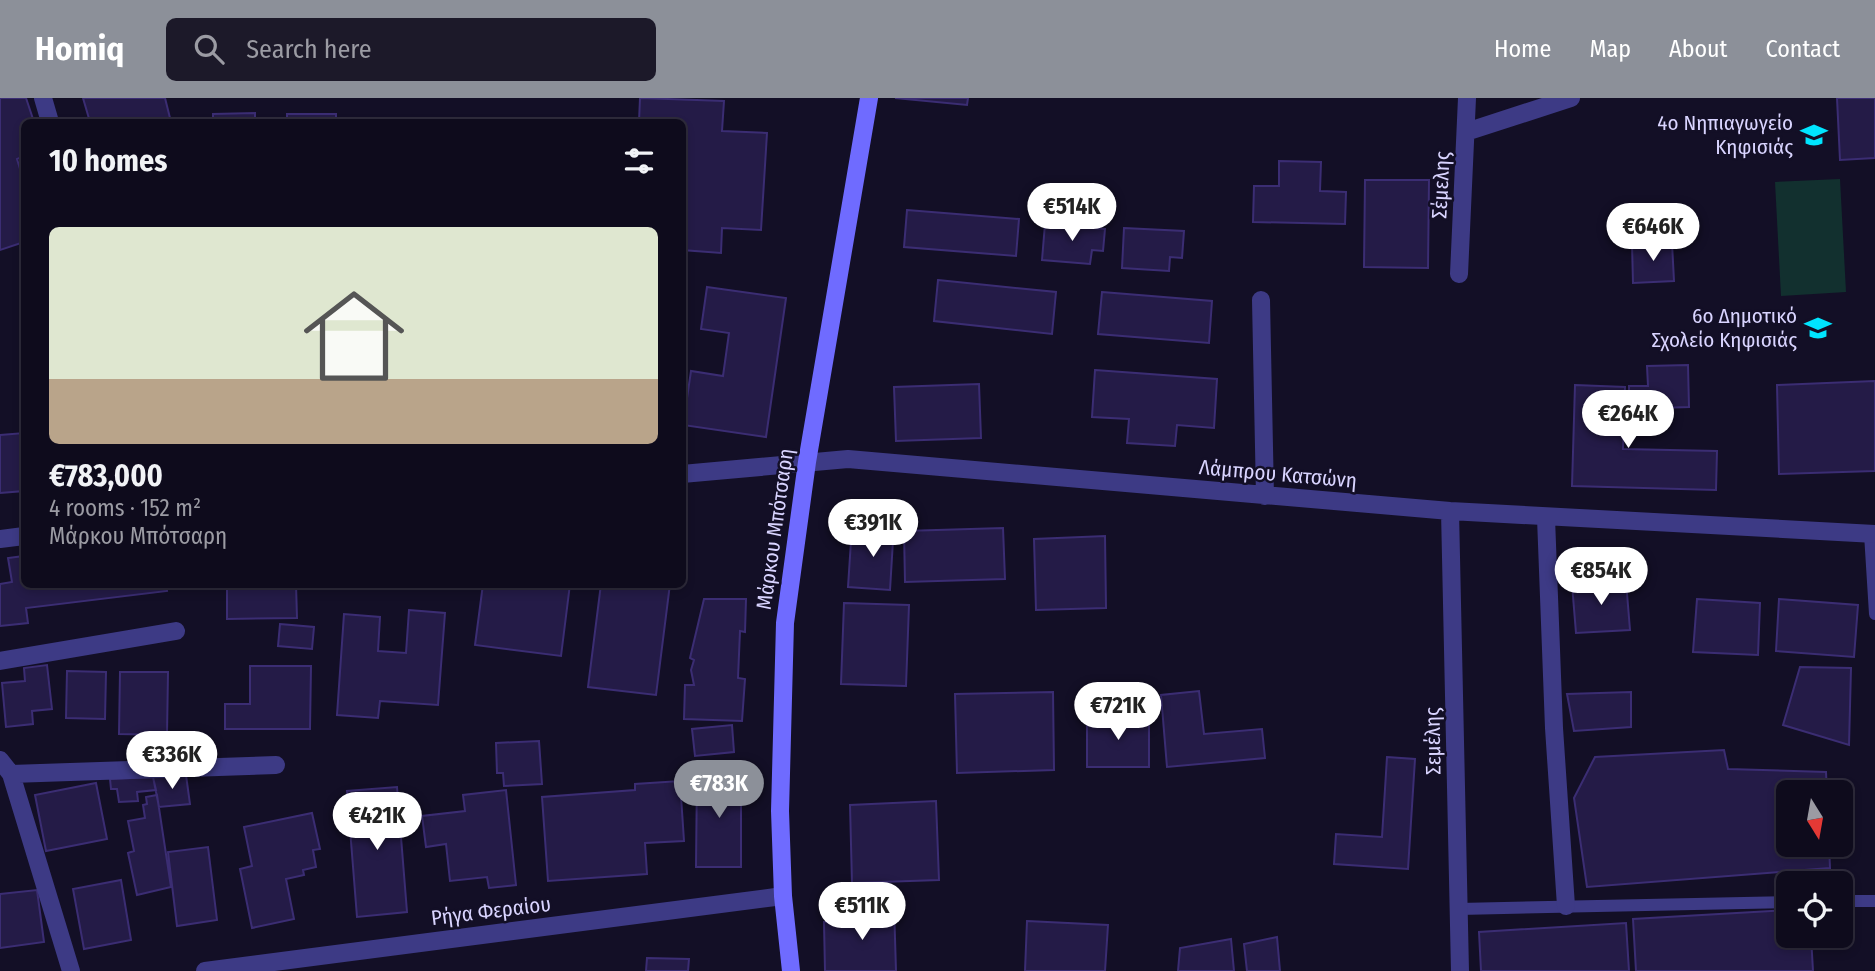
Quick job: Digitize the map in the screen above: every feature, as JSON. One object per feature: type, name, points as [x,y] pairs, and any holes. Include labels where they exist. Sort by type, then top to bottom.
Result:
[{"type":"street","points":[[43,98],[49,119]]},
{"type":"street","name":"Μάρκου Μπότσαρη","points":[[791,971],[783,896],[780,811],[785,624],[807,462],[869,98]]},
{"type":"street","name":"Σέμελης","points":[[1459,274],[1467,98]]},
{"type":"street","points":[[1466,132],[1572,98]]},
{"type":"street","points":[[1261,300],[1265,496]]},
{"type":"street","name":"Λάμπρου Κατσώνη","points":[[686,474],[848,459],[1450,511],[1872,534]]},
{"type":"street","name":"Σεμέλης","points":[[1450,511],[1460,971]]},
{"type":"street","points":[[1546,517],[1554,728],[1566,906]]},
{"type":"street","points":[[0,539],[21,536]]},
{"type":"street","points":[[0,662],[176,631]]},
{"type":"street","points":[[71,971],[6,767],[276,765]]},
{"type":"street","name":"Ρήγα Φεραίου","points":[[205,971],[783,896]]},
{"type":"lane","points":[[1872,534],[1875,614]]},
{"type":"lane","points":[[1853,901],[1875,901]]},
{"type":"lane","points":[[1459,909],[1776,902]]},
{"type":"green space","points":[[1840,179],[1846,292],[1781,296],[1775,182]]},
{"type":"building","points":[[0,98],[26,98],[33,119],[21,119],[21,157],[17,159],[21,172],[21,243],[0,250]]},
{"type":"building","points":[[83,98],[165,98],[170,119],[89,119]]},
{"type":"building","points":[[640,98],[724,101],[722,131],[767,133],[761,230],[722,228],[721,253],[686,250],[686,119],[639,119]]},
{"type":"building","points":[[895,98],[968,98],[967,105]]},
{"type":"building","points":[[1837,98],[1875,98],[1875,158],[1840,160]]},
{"type":"building","points":[[255,113],[255,119],[213,119],[213,114]]},
{"type":"building","points":[[287,114],[336,114],[336,119],[287,119]]},
{"type":"building","points":[[1279,161],[1321,162],[1320,191],[1346,192],[1345,224],[1253,222],[1254,186],[1279,186]]},
{"type":"building","points":[[1365,180],[1429,180],[1428,268],[1364,267]]},
{"type":"building","points":[[907,210],[1019,219],[1016,256],[904,247]]},
{"type":"building","points":[[1045,224],[1105,229],[1103,251],[1092,250],[1090,264],[1042,260]]},
{"type":"building","points":[[1124,228],[1184,231],[1182,258],[1170,257],[1169,271],[1122,268]]},
{"type":"building","points":[[1672,243],[1674,281],[1633,283],[1632,244]]},
{"type":"building","points":[[938,280],[1056,292],[1052,334],[934,321]]},
{"type":"building","points":[[707,287],[786,298],[766,437],[686,425],[691,371],[723,376],[729,333],[701,329]]},
{"type":"building","points":[[1102,292],[1212,301],[1209,343],[1098,334]]},
{"type":"building","points":[[1688,365],[1689,407],[1629,409],[1629,386],[1648,386],[1647,366]]},
{"type":"building","points":[[1095,370],[1217,379],[1214,428],[1177,425],[1175,446],[1127,443],[1129,419],[1092,417]]},
{"type":"building","points":[[1875,381],[1875,471],[1779,474],[1777,385]]},
{"type":"building","points":[[979,384],[981,438],[896,441],[894,387]]},
{"type":"building","points":[[1575,385],[1625,387],[1623,449],[1717,451],[1716,490],[1572,486]]},
{"type":"building","points":[[21,433],[21,491],[0,493],[0,435]]},
{"type":"building","points":[[871,522],[894,524],[890,590],[848,587],[851,541],[870,543]]},
{"type":"building","points":[[1003,528],[1005,579],[905,582],[904,531]]},
{"type":"building","points":[[1105,536],[1106,608],[1036,610],[1034,539]]},
{"type":"building","points":[[21,556],[21,588],[167,588],[167,591],[26,608],[28,623],[0,626],[0,584],[12,582],[8,558]]},
{"type":"building","points":[[1626,581],[1630,630],[1576,633],[1572,584]]},
{"type":"building","points":[[227,588],[296,588],[297,618],[227,619]]},
{"type":"building","points":[[482,588],[570,588],[561,656],[475,645]]},
{"type":"building","points":[[600,588],[669,588],[656,695],[588,687]]},
{"type":"building","points":[[704,599],[746,599],[745,632],[740,631],[738,678],[745,679],[742,721],[684,719],[685,685],[694,685],[691,670],[694,660],[690,658]]},
{"type":"building","points":[[1697,599],[1760,603],[1758,655],[1693,652]]},
{"type":"building","points":[[1779,599],[1858,605],[1854,657],[1776,651]]},
{"type":"building","points":[[844,603],[909,605],[906,686],[841,684]]},
{"type":"building","points":[[409,610],[445,613],[438,705],[380,701],[378,718],[337,715],[344,614],[380,617],[378,651],[406,653]]},
{"type":"building","points":[[280,624],[314,627],[312,649],[278,646]]},
{"type":"building","points":[[47,665],[52,709],[32,711],[33,724],[6,727],[2,683],[25,681],[24,668]]},
{"type":"building","points":[[250,666],[311,666],[310,729],[225,729],[225,704],[250,704]]},
{"type":"building","points":[[1800,667],[1851,668],[1849,745],[1783,725]]},
{"type":"building","points":[[67,671],[106,672],[105,719],[66,718]]},
{"type":"building","points":[[120,672],[168,672],[167,735],[119,734]]},
{"type":"building","points":[[1199,691],[1204,734],[1262,729],[1265,758],[1167,767],[1161,695]]},
{"type":"building","points":[[1053,692],[1054,770],[957,773],[955,694]]},
{"type":"building","points":[[1631,692],[1631,727],[1574,731],[1567,694]]},
{"type":"building","points":[[1087,717],[1149,717],[1149,767],[1087,767]]},
{"type":"building","points":[[732,725],[734,752],[695,756],[692,729]]},
{"type":"building","points":[[539,741],[542,784],[504,786],[503,773],[497,773],[496,743]]},
{"type":"building","points":[[1724,750],[1728,769],[1826,772],[1826,780],[1776,780],[1776,858],[1830,858],[1830,868],[1587,887],[1574,798],[1595,757]]},
{"type":"building","points":[[1387,757],[1415,759],[1408,869],[1334,864],[1336,834],[1382,837]]},
{"type":"building","points":[[697,773],[741,773],[741,867],[696,867]]},
{"type":"building","points":[[186,775],[190,804],[159,807],[153,777]]},
{"type":"building","points":[[153,777],[156,790],[137,792],[138,801],[119,802],[117,789],[111,789],[110,779]]},
{"type":"building","points":[[680,781],[684,841],[645,843],[647,874],[548,881],[542,797],[635,790],[635,784]]},
{"type":"building","points":[[96,783],[107,839],[46,851],[35,795]]},
{"type":"building","points":[[397,787],[407,912],[357,917],[347,791]]},
{"type":"building","points":[[506,790],[516,885],[489,888],[487,877],[450,881],[446,844],[426,847],[422,816],[465,811],[463,795]]},
{"type":"building","points":[[157,795],[171,887],[137,895],[128,853],[134,851],[128,821],[145,818],[143,805],[147,804],[146,797]]},
{"type":"building","points":[[936,801],[939,880],[852,883],[850,805]]},
{"type":"building","points":[[312,813],[320,849],[313,850],[316,867],[303,870],[304,875],[286,879],[294,919],[252,928],[240,869],[252,866],[244,827]]},
{"type":"building","points":[[208,847],[217,920],[177,926],[168,852]]},
{"type":"building","points":[[121,880],[131,940],[84,949],[73,889]]},
{"type":"building","points":[[37,890],[44,942],[0,948],[0,894]]},
{"type":"building","points":[[894,905],[896,971],[825,971],[824,922],[856,921],[865,906]]},
{"type":"building","points":[[1776,911],[1776,948],[1812,948],[1813,971],[1636,971],[1633,919]]},
{"type":"building","points":[[1027,921],[1108,925],[1105,971],[1025,971]]},
{"type":"building","points":[[1626,923],[1629,971],[1481,971],[1479,932]]},
{"type":"building","points":[[1277,937],[1280,971],[1247,971],[1244,944]]},
{"type":"building","points":[[1231,939],[1234,971],[1178,971],[1180,948]]},
{"type":"building","points":[[647,958],[689,959],[688,971],[646,971]]},
{"type":"place","name":"4ο Νηπιαγωγείο Κηφισιάς","points":[[1814,135]]},
{"type":"place","name":"6ο Δημοτικό Σχολείο Κηφισιάς","points":[[1818,328]]}]
